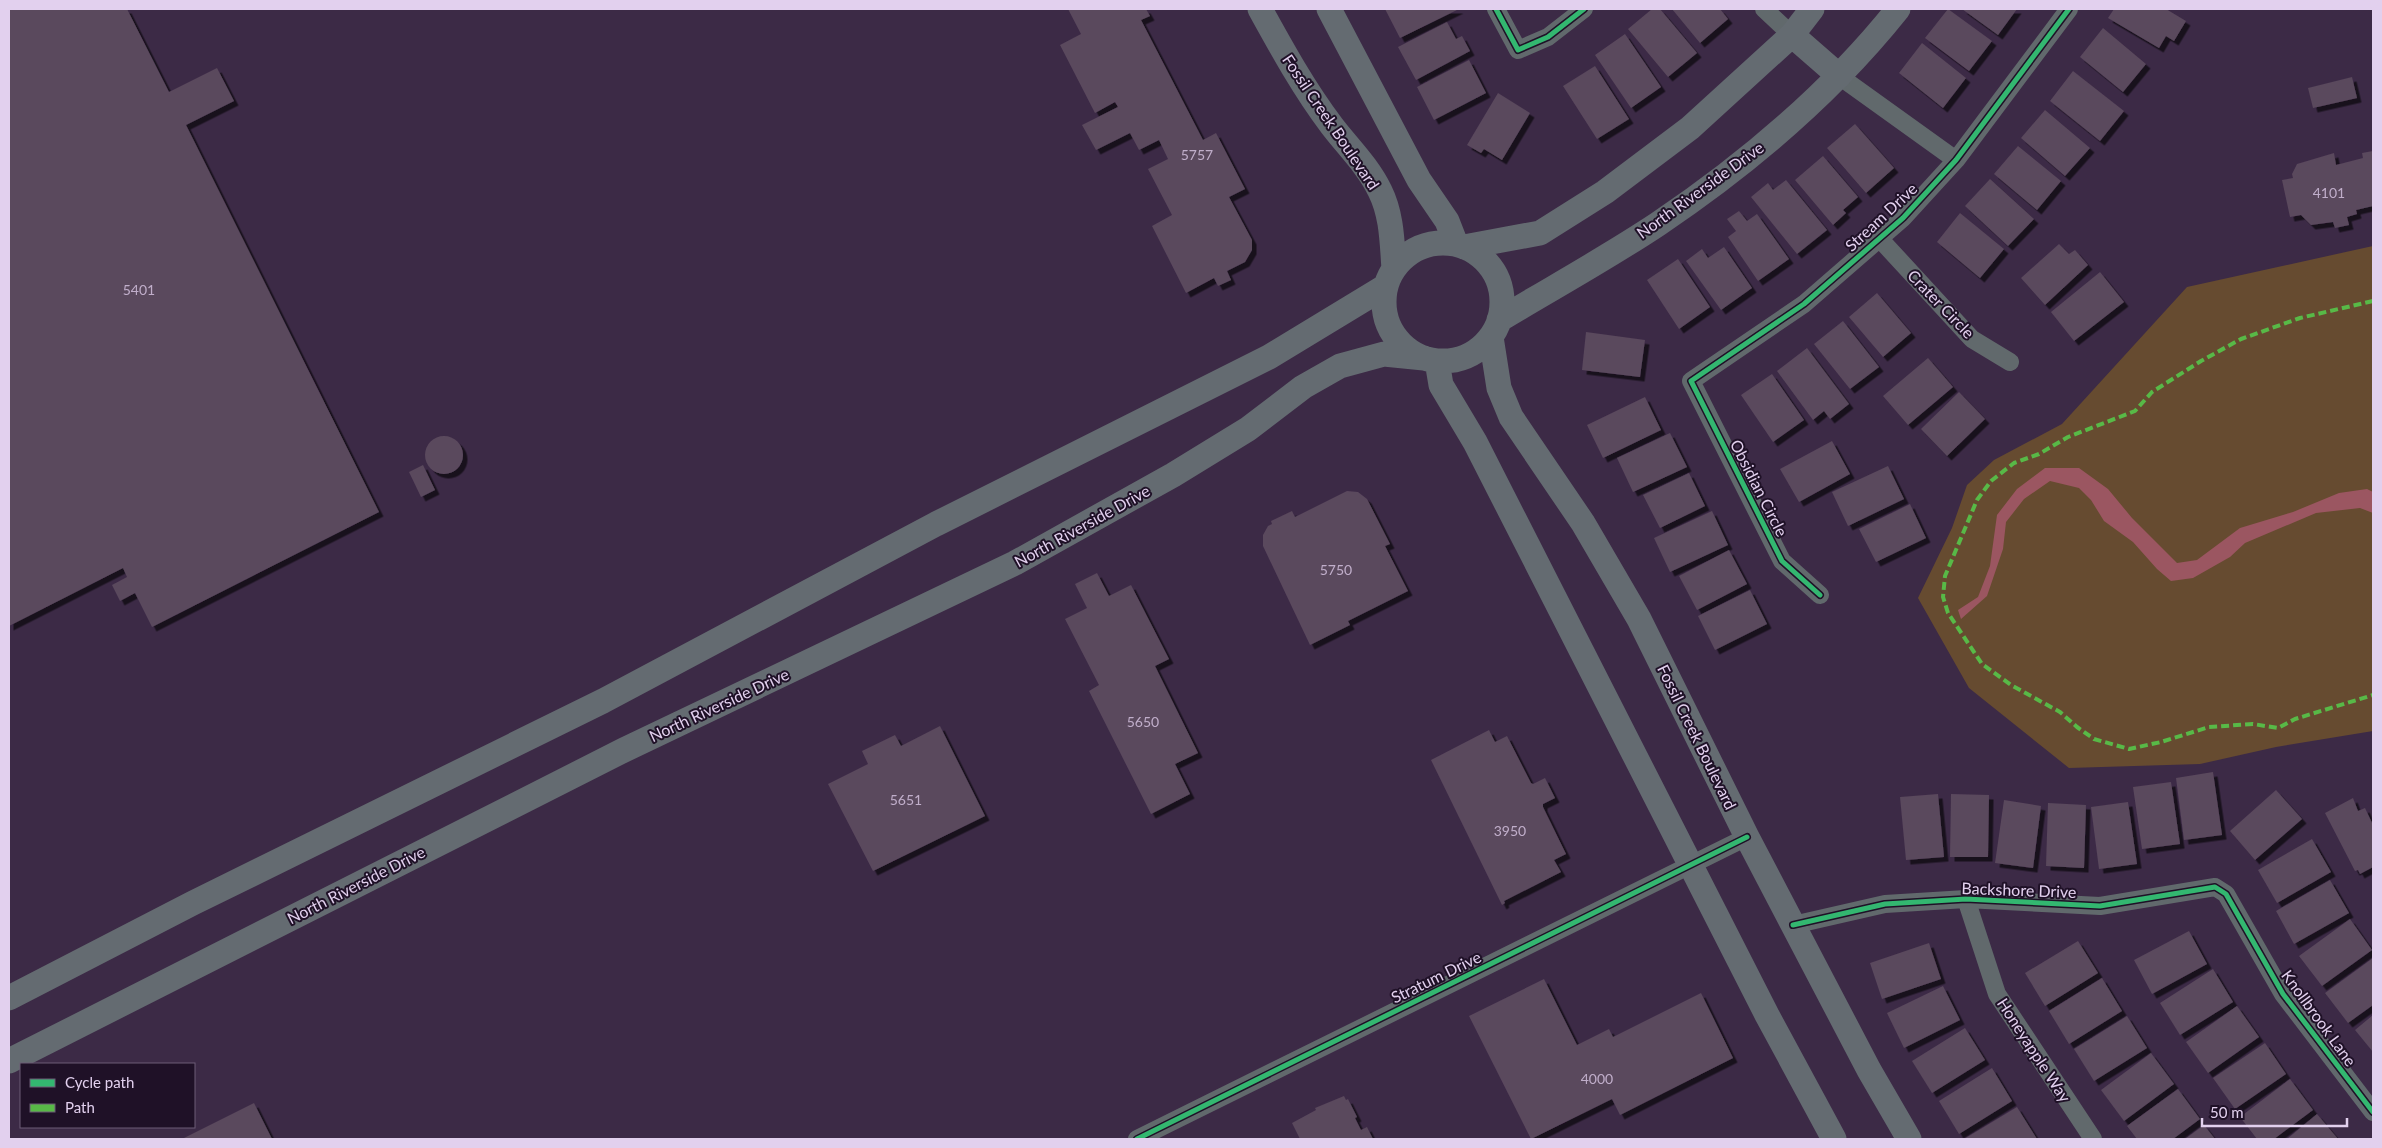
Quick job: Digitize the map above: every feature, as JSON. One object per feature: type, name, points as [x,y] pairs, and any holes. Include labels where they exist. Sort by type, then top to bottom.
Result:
[{"type":"main road","name":"Fossil Creek Boulevard","points":[[1260,9],[1289,64],[1380,190],[1390,220],[1390,278]]},
{"type":"main road","points":[[1329,9],[1419,180],[1460,246],[1480,256],[1492,269],[1499,285],[1502,302],[1495,328],[1480,348],[1467,356],[1452,361],[1430,359],[1408,349],[1396,337],[1387,321],[1384,304],[1390,278],[1403,258],[1415,250],[1428,245],[1460,246],[1540,233],[1605,192],[1690,128],[1792,35],[1812,9]]},
{"type":"main road","name":"North Riverside Drive","points":[[1495,328],[1658,224],[1749,158],[1839,76],[1898,9]]},
{"type":"main road","points":[[1792,35],[1839,76]]},
{"type":"main road","points":[[9,998],[213,893],[603,701],[936,524],[1269,357],[1390,278]]},
{"type":"main road","name":"Fossil Creek Boulevard","points":[[1495,328],[1499,388],[1511,417],[1583,523],[1639,619],[1747,837],[1869,1070],[1909,1139]]},
{"type":"main road","name":"North Riverside Drive","points":[[9,1061],[616,754],[1015,563],[1173,475],[1248,428],[1303,387],[1340,366],[1384,354],[1430,359]]},
{"type":"main road","points":[[1430,359],[1441,385],[1475,442],[1767,1014],[1834,1139]]},
{"type":"street","points":[[1496,9],[1518,50],[1548,37],[1584,9]]},
{"type":"street","points":[[1764,9],[1792,35]]},
{"type":"street","name":"Stream Drive","points":[[1691,381],[1804,304],[1903,218],[1956,160],[2069,9]]},
{"type":"street","points":[[1839,76],[1956,160]]},
{"type":"street","name":"Crater Circle","points":[[1879,238],[1972,339],[2010,362]]},
{"type":"street","name":"Obsidian Circle","points":[[1691,381],[1782,561],[1820,595]]},
{"type":"street","name":"Stratum Drive","points":[[1137,1139],[1747,837]]},
{"type":"street","name":"Backshore Drive","points":[[1793,925],[1885,904],[1966,899],[2100,906],[2215,887]]},
{"type":"street","name":"Knollbrook Lane","points":[[2215,887],[2226,894],[2283,994],[2373,1112]]},
{"type":"street","name":"Honeyapple Way","points":[[1966,899],[1996,994],[2092,1139]]},
{"type":"shaded area","points":[[2373,246],[2373,731],[2276,747],[2200,764],[2069,768],[1969,688],[1918,598],[1952,528],[1967,485],[1994,460],[2062,424],[2187,287]]},
{"type":"shaded area","points":[[2045,468],[2079,468],[2108,489],[2132,518],[2177,563],[2197,560],[2240,528],[2293,512],[2339,493],[2367,489],[2373,492],[2373,513],[2360,508],[2316,513],[2245,543],[2230,557],[2193,578],[2171,581],[2157,569],[2133,542],[2104,521],[2091,500],[2079,488],[2050,481],[2024,499],[2006,522],[2003,549],[1987,596],[1961,619],[1958,610],[1978,597],[1990,566],[1997,515],[2017,489]]},
{"type":"building","points":[[9,9],[127,9],[169,92],[217,68],[234,101],[186,125],[379,512],[152,627],[135,593],[120,601],[112,585],[127,577],[123,568],[9,626]]},
{"type":"building","points":[[1068,9],[1146,9],[1150,16],[1141,20],[1203,140],[1216,133],[1245,189],[1229,197],[1252,240],[1252,250],[1245,262],[1227,271],[1231,280],[1218,286],[1214,278],[1186,293],[1152,226],[1172,215],[1148,169],[1168,159],[1159,140],[1139,150],[1130,133],[1096,150],[1082,125],[1118,107],[1115,102],[1095,113],[1060,45],[1081,34]]},
{"type":"building","points":[[1385,9],[1459,9],[1400,38]]},
{"type":"building","points":[[1652,9],[1660,9],[1697,53],[1668,77],[1628,29]]},
{"type":"building","points":[[1672,9],[1720,9],[1728,19],[1700,43]]},
{"type":"building","points":[[1948,9],[1992,41],[1969,71],[1925,38]]},
{"type":"building","points":[[1962,9],[2017,9],[1998,35]]},
{"type":"building","points":[[2114,9],[2166,9],[2186,21],[2174,41],[2166,36],[2159,48],[2108,18]]},
{"type":"building","points":[[1447,22],[1456,39],[1462,36],[1470,51],[1416,80],[1398,47]]},
{"type":"building","points":[[2103,28],[2146,64],[2123,92],[2080,57]]},
{"type":"building","points":[[1625,34],[1661,87],[1631,108],[1595,55]]},
{"type":"building","points":[[1922,43],[1966,78],[1943,108],[1899,73]]},
{"type":"building","points":[[1469,60],[1486,93],[1434,120],[1417,87]]},
{"type":"building","points":[[1595,66],[1629,119],[1597,139],[1563,86]]},
{"type":"building","points":[[2073,71],[2124,111],[2100,141],[2050,101]]},
{"type":"building","points":[[2352,77],[2357,98],[2313,108],[2308,88]]},
{"type":"building","points":[[1498,93],[1530,113],[1502,160],[1484,149],[1481,153],[1467,145]]},
{"type":"building","points":[[2045,110],[2090,148],[2065,176],[2021,138]]},
{"type":"building","points":[[1855,124],[1894,168],[1866,193],[1827,148]]},
{"type":"building","points":[[2018,146],[2061,181],[2037,210],[1994,174]]},
{"type":"building","points":[[2373,151],[2373,206],[2356,210],[2357,214],[2347,217],[2349,225],[2335,228],[2333,222],[2311,225],[2301,215],[2290,217],[2282,180],[2293,178],[2292,174],[2297,164],[2334,153],[2336,165],[2363,158],[2362,153]]},
{"type":"building","points":[[1823,156],[1858,197],[1843,210],[1846,213],[1833,225],[1795,180]]},
{"type":"building","points":[[1990,179],[2034,219],[2008,246],[1965,206]]},
{"type":"building","points":[[1786,180],[1827,230],[1797,254],[1751,197],[1768,183],[1773,190]]},
{"type":"building","points":[[1739,211],[1747,221],[1757,214],[1789,259],[1758,281],[1728,237],[1736,231],[1727,219]]},
{"type":"building","points":[[1960,213],[2004,249],[1980,278],[1937,242]]},
{"type":"building","points":[[2059,244],[2069,254],[2075,250],[2088,265],[2045,305],[2021,278]]},
{"type":"building","points":[[1724,247],[1752,288],[1721,310],[1686,261],[1702,249],[1708,258]]},
{"type":"building","points":[[1678,259],[1710,307],[1679,329],[1647,280]]},
{"type":"building","points":[[2100,272],[2124,302],[2074,341],[2051,312]]},
{"type":"building","points":[[1877,293],[1911,333],[1883,357],[1849,317]]},
{"type":"building","points":[[1843,321],[1879,367],[1850,389],[1814,344]]},
{"type":"building","points":[[1586,332],[1645,340],[1640,377],[1582,370]]},
{"type":"building","points":[[1807,348],[1849,404],[1830,419],[1824,411],[1813,420],[1777,371]]},
{"type":"building","points":[[1928,358],[1953,387],[1908,425],[1883,396]]},
{"type":"building","points":[[1772,374],[1804,420],[1773,442],[1741,395]]},
{"type":"building","points":[[1959,392],[1985,419],[1947,456],[1921,429]]},
{"type":"building","points":[[1645,397],[1661,430],[1603,458],[1587,425]]},
{"type":"building","points":[[1670,433],[1687,467],[1633,492],[1617,458]]},
{"type":"building","points":[[444,436],[458,441],[463,455],[458,469],[444,474],[430,469],[425,455],[430,441]]},
{"type":"building","points":[[1832,441],[1850,474],[1799,502],[1780,469]]},
{"type":"building","points":[[423,465],[435,490],[421,497],[409,472]]},
{"type":"building","points":[[1888,466],[1904,499],[1848,526],[1832,492]]},
{"type":"building","points":[[1689,473],[1705,506],[1660,528],[1643,495]]},
{"type":"building","points":[[1347,491],[1358,492],[1367,499],[1390,544],[1385,546],[1408,591],[1348,621],[1350,625],[1310,645],[1263,546],[1263,535],[1268,526],[1272,524],[1271,521],[1292,511],[1295,517]]},
{"type":"building","points":[[1910,504],[1926,538],[1876,562],[1859,529]]},
{"type":"building","points":[[1712,511],[1728,545],[1670,572],[1654,538]]},
{"type":"building","points":[[1729,550],[1747,584],[1697,610],[1679,576]]},
{"type":"building","points":[[1097,573],[1109,596],[1131,585],[1169,659],[1155,666],[1198,753],[1175,764],[1190,794],[1151,814],[1089,691],[1099,685],[1065,619],[1087,608],[1075,584]]},
{"type":"building","points":[[1750,590],[1767,624],[1715,650],[1698,616]]},
{"type":"building","points":[[940,726],[985,816],[873,871],[828,784],[868,764],[862,751],[895,735],[901,746]]},
{"type":"building","points":[[1489,730],[1495,742],[1507,736],[1531,783],[1533,784],[1545,778],[1555,798],[1543,804],[1543,807],[1566,854],[1554,860],[1561,872],[1504,901],[1505,903],[1502,905],[1431,760]]},
{"type":"building","points":[[2213,772],[2222,835],[2184,840],[2176,778]]},
{"type":"building","points":[[2171,782],[2180,844],[2142,849],[2133,787]]},
{"type":"building","points":[[2276,790],[2302,819],[2255,860],[2230,831]]},
{"type":"building","points":[[1938,794],[1944,857],[1906,860],[1900,797]]},
{"type":"building","points":[[1951,794],[1989,795],[1988,857],[1950,857]]},
{"type":"building","points":[[2353,798],[2358,811],[2365,808],[2373,825],[2373,867],[2360,874],[2358,870],[2355,871],[2325,813]]},
{"type":"building","points":[[2004,800],[2041,806],[2033,868],[1995,863]]},
{"type":"building","points":[[2128,802],[2137,864],[2099,869],[2091,807]]},
{"type":"building","points":[[2048,803],[2086,805],[2084,868],[2046,866]]},
{"type":"building","points":[[2312,839],[2331,872],[2277,903],[2258,870]]},
{"type":"building","points":[[2330,880],[2349,913],[2294,944],[2276,911]]},
{"type":"building","points":[[2350,919],[2372,950],[2322,986],[2299,956]]},
{"type":"building","points":[[2189,931],[2207,964],[2152,994],[2134,960]]},
{"type":"building","points":[[2078,941],[2098,973],[2045,1006],[2025,973]]},
{"type":"building","points":[[1929,943],[1941,979],[1882,999],[1870,963]]},
{"type":"building","points":[[2373,958],[2373,1005],[2348,1023],[2325,993]]},
{"type":"building","points":[[2213,969],[2233,1002],[2180,1035],[2160,1003]]},
{"type":"building","points":[[2102,978],[2122,1011],[2069,1044],[2049,1011]]},
{"type":"building","points":[[1544,979],[1577,1045],[1609,1029],[1613,1037],[1701,993],[1733,1058],[1620,1115],[1612,1099],[1531,1139],[1469,1016]]},
{"type":"building","points":[[1943,986],[1960,1020],[1904,1048],[1887,1013]]},
{"type":"building","points":[[2237,1006],[2259,1037],[2208,1073],[2186,1042]]},
{"type":"building","points":[[2373,1015],[2373,1052],[2355,1030]]},
{"type":"building","points":[[2127,1016],[2147,1048],[2094,1081],[2074,1049]]},
{"type":"building","points":[[1965,1028],[1985,1060],[1932,1093],[1912,1061]]},
{"type":"building","points":[[2265,1043],[2286,1074],[2235,1109],[2213,1078]]},
{"type":"building","points":[[2151,1053],[2174,1084],[2124,1121],[2101,1090]]},
{"type":"building","points":[[1992,1068],[2012,1101],[1959,1134],[1939,1101]]},
{"type":"building","points":[[2290,1079],[2313,1110],[2274,1139],[2257,1139],[2240,1117]]},
{"type":"building","points":[[2178,1089],[2200,1119],[2173,1139],[2137,1139],[2127,1126]]},
{"type":"building","points":[[1344,1096],[1346,1100],[1348,1099],[1357,1117],[1355,1118],[1361,1130],[1367,1127],[1373,1139],[1300,1139],[1292,1123],[1316,1110],[1315,1108]]},
{"type":"building","points":[[254,1103],[272,1139],[182,1139]]},
{"type":"building","points":[[2017,1107],[2037,1139],[1964,1139]]},
{"type":"building","points":[[2317,1114],[2338,1139],[2287,1139]]},
{"type":"building","points":[[2204,1125],[2215,1139],[2185,1139]]},
{"type":"marked path","points":[[2373,301],[2300,318],[2241,339],[2201,361],[2152,392],[2135,411],[2068,437],[2039,454],[2014,463],[1991,481],[1977,500],[1945,576],[1943,597],[1948,613],[1982,664],[2011,685],[2060,712],[2094,739],[2129,749],[2161,742],[2209,727],[2253,724],[2278,728],[2295,719],[2373,695]]},
{"type":"cycle path","points":[[1496,9],[1518,50],[1548,37],[1584,9]]},
{"type":"cycle path","points":[[1820,595],[1782,561],[1691,381],[1804,304],[1903,218],[1956,160],[2069,9]]},
{"type":"cycle path","points":[[1137,1139],[1747,837]]},
{"type":"cycle path","points":[[1793,925],[1885,904],[1966,899],[2100,906],[2215,887],[2226,894],[2283,994],[2373,1112]]}]
